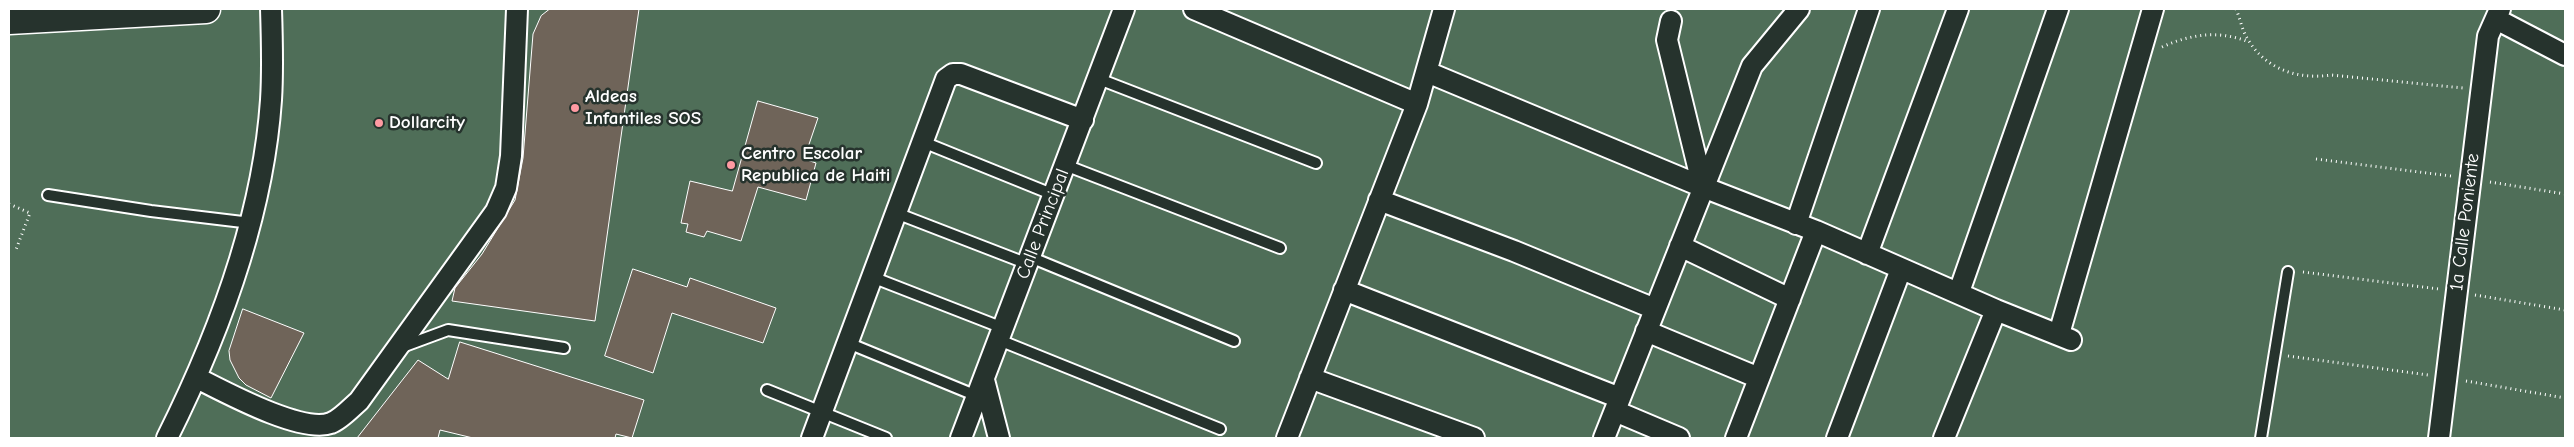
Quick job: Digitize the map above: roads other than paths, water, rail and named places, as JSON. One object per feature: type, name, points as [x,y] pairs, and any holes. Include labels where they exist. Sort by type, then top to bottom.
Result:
[{"type":"street","points":[[9,20],[138,11],[206,9]]},
{"type":"street","points":[[167,438],[197,378],[251,223],[262,170],[271,101],[273,61],[271,9]]},
{"type":"street","points":[[197,378],[261,408],[301,424],[331,424],[358,401],[496,211],[506,188],[511,156],[517,9]]},
{"type":"street","name":"Calle Principal","points":[[961,438],[1124,9]]},
{"type":"street","points":[[1194,9],[1417,104]]},
{"type":"street","points":[[1287,438],[1417,104],[1444,9]]},
{"type":"street","points":[[1604,438],[1752,66],[1799,9]]},
{"type":"street","points":[[1796,224],[1869,9]]},
{"type":"street","points":[[1867,254],[1958,9]]},
{"type":"street","points":[[1959,292],[2058,9]]},
{"type":"street","points":[[1427,72],[1704,187],[1816,231],[1959,292],[1996,310],[2065,337],[2153,9]]},
{"type":"street","points":[[2498,14],[2565,55]]},
{"type":"street","name":"1a Calle Poniente","points":[[2440,438],[2488,36],[2498,14]]},
{"type":"street","points":[[1670,21],[1667,40],[1704,187]]},
{"type":"street","points":[[812,438],[946,78],[953,74],[961,74],[1083,120]]},
{"type":"street","points":[[1379,200],[1514,251],[1655,309]]},
{"type":"street","points":[[1741,437],[1759,378],[1816,231]]},
{"type":"street","points":[[1680,246],[1790,299]]},
{"type":"street","points":[[1837,438],[1901,268]]},
{"type":"street","points":[[1344,290],[1617,404],[1679,438]]},
{"type":"street","points":[[1944,438],[1996,310]]},
{"type":"street","points":[[1646,331],[1759,378]]},
{"type":"street","points":[[1310,378],[1474,438]]},
{"type":"street","points":[[980,388],[999,438]]},
{"type":"lane","points":[[1099,79],[1316,163]]},
{"type":"lane","points":[[923,142],[1054,195]]},
{"type":"lane","points":[[1065,165],[1280,248]]},
{"type":"lane","points":[[48,194],[151,211],[251,223]]},
{"type":"lane","points":[[896,213],[1029,261],[1234,341]]},
{"type":"lane","points":[[2261,438],[2288,272]]},
{"type":"lane","points":[[872,277],[1220,429]]},
{"type":"lane","points":[[396,350],[448,330],[564,348]]},
{"type":"lane","points":[[848,343],[980,388]]},
{"type":"lane","points":[[767,390],[886,438]]},
{"type":"place","name":"Aldeas Infantiles SOS","points":[[575,108]]},
{"type":"place","name":"Dollarcity","points":[[379,123]]},
{"type":"place","name":"Centro Escolar Republica de Haiti","points":[[731,165]]}]
